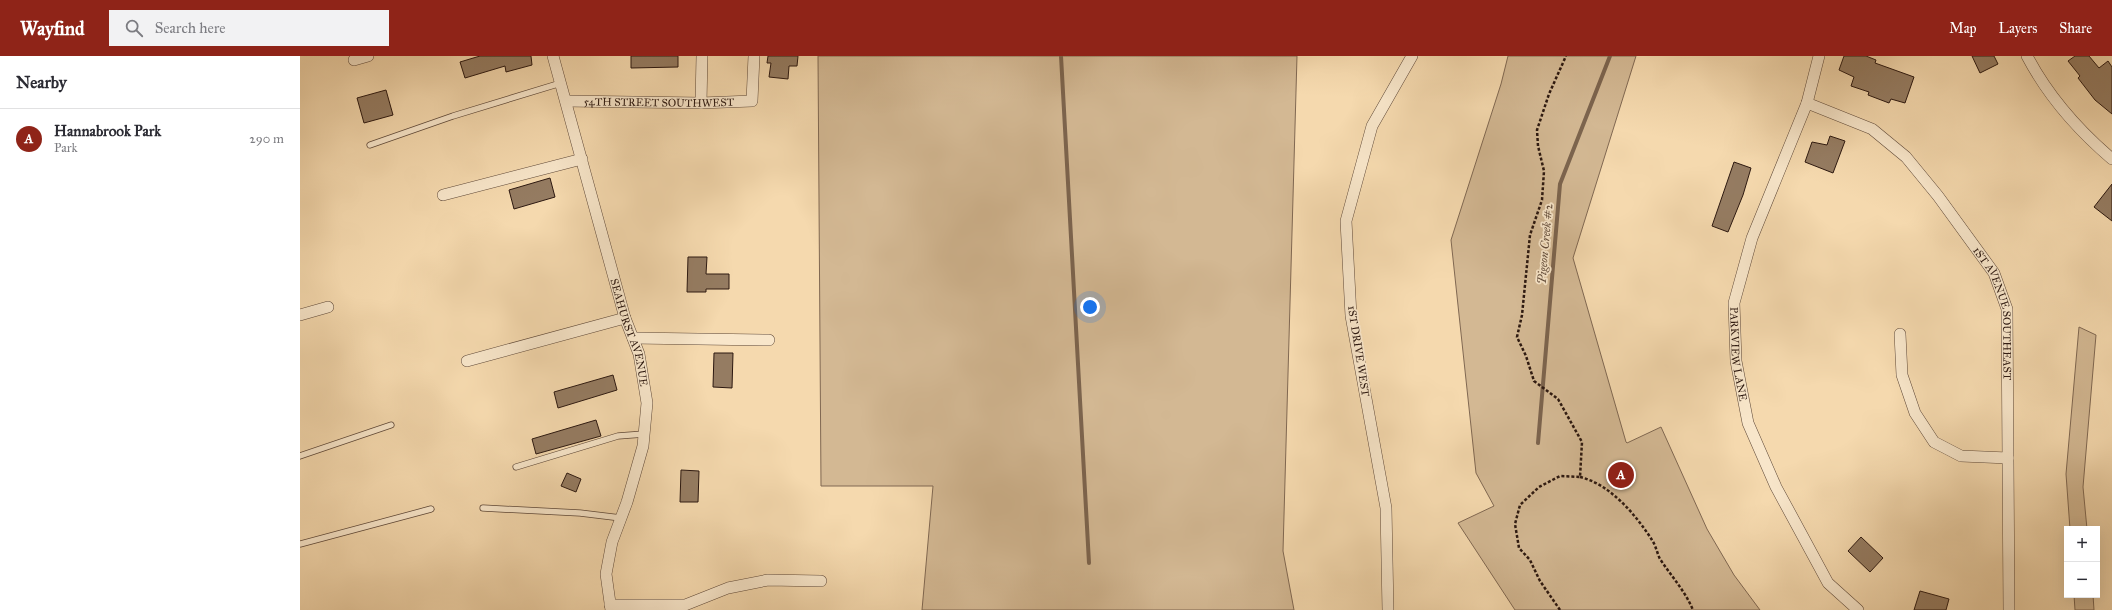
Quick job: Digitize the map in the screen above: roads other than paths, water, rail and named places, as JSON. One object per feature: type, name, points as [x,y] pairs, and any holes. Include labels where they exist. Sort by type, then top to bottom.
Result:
[{"type":"street","points":[[354,60],[368,56]]},
{"type":"street","name":"SEAHURST AVENUE","points":[[553,56],[625,318],[639,354],[647,403],[643,446],[622,518],[612,542],[606,574],[611,607]]},
{"type":"street","points":[[701,103],[702,56]]},
{"type":"street","name":"54TH STREET SOUTHWEST","points":[[566,101],[701,103],[752,101],[754,56]]},
{"type":"street","name":"1ST DRIVE WEST","points":[[1388,610],[1386,508],[1351,316],[1346,221],[1372,126],[1412,56]]},
{"type":"street","name":"PARKVIEW LANE","points":[[1819,56],[1807,102],[1752,238],[1734,304],[1736,361],[1748,422],[1776,487],[1828,583],[1858,610]]},
{"type":"street","points":[[2027,56],[2034,70],[2062,110],[2091,141],[2112,159]]},
{"type":"street","name":"1ST AVENUE SOUTHEAST","points":[[1807,102],[1872,129],[1906,157],[1938,196],[1994,273],[2007,309],[2009,610]]},
{"type":"street","points":[[443,195],[582,159]]},
{"type":"street","points":[[300,315],[328,307]]},
{"type":"street","points":[[467,361],[625,318]]},
{"type":"street","points":[[1900,334],[1902,375],[1915,413],[1934,442],[1961,456],[2008,458]]},
{"type":"street","points":[[633,338],[769,340]]},
{"type":"street","points":[[611,607],[685,605],[728,588],[768,580],[821,581]]},
{"type":"lane","points":[[370,144],[453,116],[561,83]]},
{"type":"lane","points":[[300,456],[391,425]]},
{"type":"lane","points":[[516,467],[618,436],[644,434]]},
{"type":"lane","points":[[482,508],[580,513],[622,518]]},
{"type":"lane","points":[[300,544],[431,509]]},
{"type":"waterway","points":[[1061,56],[1089,563]]},
{"type":"waterway","name":"Pigeon Creek #2","points":[[1538,443],[1560,184],[1610,56]]},
{"type":"place","name":"Hannabrook Park","points":[[1621,475]]}]
